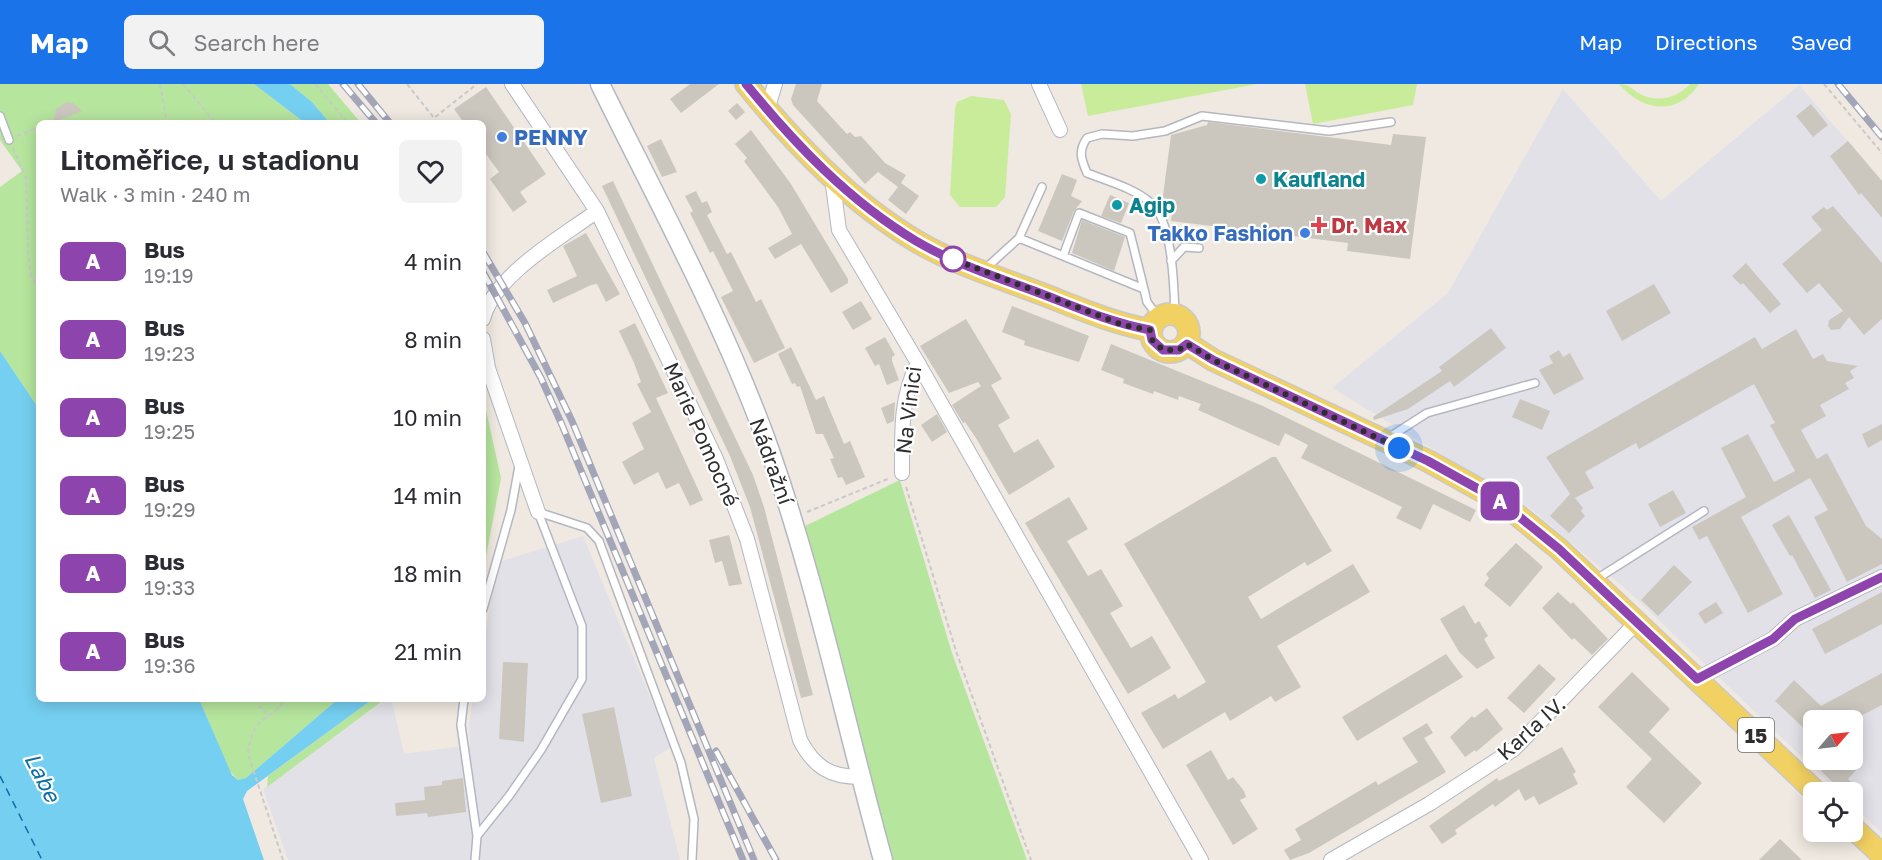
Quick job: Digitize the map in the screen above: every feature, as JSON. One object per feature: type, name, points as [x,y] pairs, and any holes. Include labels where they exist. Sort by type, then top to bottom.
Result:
[{"type":"main road","name":"Nádražní","points":[[600,84],[735,362],[793,518],[860,777],[884,860]]},
{"type":"main road","points":[[746,84],[767,110],[832,178],[916,241],[982,272],[1123,325],[1161,321],[1183,320],[1189,328],[1187,344],[1179,350],[1163,350],[1152,340],[1161,321]]},
{"type":"main road","name":"15","points":[[1187,344],[1213,360],[1467,481],[1500,501],[1559,549],[1805,782]]},
{"type":"main road","points":[[1863,837],[1882,855]]},
{"type":"street","name":"Marie Pomocné","points":[[512,84],[597,211],[732,496],[747,538],[800,740],[819,765],[838,777],[860,777]]},
{"type":"street","points":[[767,110],[775,84]]},
{"type":"street","points":[[1039,84],[1060,130]]},
{"type":"street","name":"Na Vinici","points":[[832,178],[839,230],[918,363],[907,384],[902,430],[902,473]]},
{"type":"street","points":[[486,309],[488,303],[512,275],[597,211]]},
{"type":"street","points":[[486,356],[538,512]]},
{"type":"street","points":[[918,363],[1201,860]]},
{"type":"street","points":[[1697,679],[1773,639],[1795,619],[1882,577]]},
{"type":"street","name":"Karla IV.","points":[[1331,860],[1410,815],[1514,749],[1637,622]]},
{"type":"lane","points":[[0,116],[9,140]]},
{"type":"lane","points":[[1161,321],[1171,261],[1164,227],[1152,203],[1087,173],[1081,158],[1081,147],[1087,138],[1102,134],[1133,136],[1165,131],[1202,116],[1329,131],[1391,122]]},
{"type":"lane","points":[[982,272],[1019,238],[1042,187]]},
{"type":"lane","points":[[1063,256],[1079,213],[1130,233],[1147,302],[1161,321]]},
{"type":"lane","points":[[1019,238],[1144,289]]},
{"type":"lane","points":[[1171,261],[1184,247],[1199,248]]},
{"type":"lane","points":[[1384,441],[1427,413],[1535,383]]},
{"type":"lane","points":[[486,598],[511,510],[520,463]]},
{"type":"lane","points":[[1593,581],[1704,511]]},
{"type":"lane","points":[[477,836],[541,750],[582,679],[582,626],[538,512]]},
{"type":"lane","points":[[538,512],[587,528],[599,541],[681,763],[694,819],[692,860]]},
{"type":"lane","points":[[464,702],[461,725],[477,836],[476,860]]},
{"type":"path","points":[[160,84],[166,120]]},
{"type":"path","points":[[183,84],[213,120]]},
{"type":"path","points":[[315,84],[345,120]]},
{"type":"path","points":[[407,84],[434,117],[477,84]]},
{"type":"path","points":[[1824,84],[1882,153]]},
{"type":"path","points":[[36,128],[9,140],[26,178],[28,254],[36,284]]},
{"type":"path","points":[[902,473],[956,651],[1031,860]]},
{"type":"path","name":"Na Vinici","points":[[793,518],[902,473]]},
{"type":"path","points":[[257,702],[267,714]]},
{"type":"path","points":[[283,860],[259,793],[252,767],[249,742],[256,727],[267,714],[280,707],[284,702]]},
{"type":"shaded area","points":[[1799,85],[1882,181],[1882,833],[1863,815],[1863,782],[1829,782],[1816,770],[1863,770],[1863,710],[1803,710],[1803,758],[1628,591],[1530,508],[1332,388],[1448,293],[1563,89],[1661,201]]},
{"type":"shaded area","points":[[583,536],[671,747],[654,758],[680,860],[288,860],[263,789],[382,702],[392,702],[404,754],[470,745],[469,724],[473,702],[486,702],[486,629],[498,562]]},
{"type":"green space","points":[[0,84],[254,84],[301,120],[36,120],[36,405],[0,351],[0,187],[22,171],[0,140]]},
{"type":"green space","points":[[290,84],[328,84],[358,120],[327,120],[312,102]]},
{"type":"green space","points":[[1081,84],[1257,84],[1088,116]]},
{"type":"green space","points":[[1305,84],[1417,84],[1413,105],[1313,124]]},
{"type":"green space","points":[[1619,84],[1628,86],[1647,97],[1667,98],[1679,93],[1690,84],[1699,84],[1680,102],[1670,106],[1659,106],[1638,100]]},
{"type":"green space","points":[[971,96],[1004,100],[1011,114],[1005,197],[996,207],[960,207],[950,195],[955,109],[957,102]]},
{"type":"green space","points":[[486,410],[501,478],[486,556]]},
{"type":"green space","points":[[900,480],[952,653],[1027,860],[891,860],[805,526]]},
{"type":"green space","points":[[200,702],[335,702],[246,778],[238,780],[230,771]]},
{"type":"green space","points":[[369,702],[381,702],[267,787],[268,776]]},
{"type":"water","points":[[254,84],[290,84],[312,102],[327,120],[301,120]]},
{"type":"water","name":"Labe","points":[[0,351],[36,405],[36,702],[200,702],[232,775],[238,780],[246,778],[335,702],[369,702],[247,791],[243,799],[264,860],[0,860]]},
{"type":"building","points":[[690,84],[719,84],[681,113],[670,99]]},
{"type":"building","points":[[796,84],[822,84],[817,101],[847,134],[850,132],[855,137],[861,136],[885,163],[906,175],[901,183],[919,196],[906,214],[888,200],[898,187],[878,172],[865,184],[793,105],[791,99]]},
{"type":"building","name":"PENNY","points":[[486,87],[546,174],[520,192],[527,202],[513,212],[490,179],[499,172],[486,154],[486,120],[462,120],[454,109]]},
{"type":"building","points":[[66,102],[73,103],[82,111],[60,120],[54,120],[56,109]]},
{"type":"building","points":[[737,103],[745,112],[736,120],[728,111]]},
{"type":"building","points":[[1811,104],[1828,125],[1813,137],[1796,116]]},
{"type":"building","name":"Kaufland","points":[[1208,122],[1391,145],[1393,134],[1426,137],[1410,259],[1347,251],[1348,243],[1171,221],[1173,204],[1162,203],[1171,135],[1207,125]]},
{"type":"building","points":[[751,130],[791,184],[848,279],[848,283],[831,293],[801,244],[775,259],[768,248],[792,234],[778,207],[744,161],[747,158],[735,144]]},
{"type":"building","points":[[661,139],[677,172],[662,177],[647,146]]},
{"type":"building","points":[[1848,141],[1882,181],[1882,218],[1861,193],[1859,195],[1830,156]]},
{"type":"building","points":[[1062,174],[1077,180],[1071,196],[1082,201],[1074,211],[1062,241],[1038,231]]},
{"type":"building","points":[[613,181],[753,475],[764,507],[813,695],[801,698],[750,507],[730,456],[602,186]]},
{"type":"building","points":[[696,191],[702,203],[707,201],[712,212],[707,215],[727,254],[731,252],[756,302],[761,299],[785,348],[754,363],[721,297],[733,291],[690,213],[693,211],[685,196]]},
{"type":"building","name":"Agip","points":[[1110,195],[1129,203],[1121,223],[1101,216]]},
{"type":"building","points":[[1833,206],[1882,263],[1882,319],[1864,335],[1849,317],[1840,329],[1831,330],[1828,326],[1829,320],[1843,311],[1819,283],[1807,293],[1782,264],[1822,230],[1811,217],[1824,207],[1827,210]]},
{"type":"building","points":[[1082,220],[1125,237],[1114,271],[1072,253]]},
{"type":"building","points":[[586,233],[620,294],[606,302],[597,284],[553,303],[547,290],[577,276],[563,246]]},
{"type":"building","points":[[1746,263],[1781,304],[1770,313],[1743,283],[1741,285],[1732,276]]},
{"type":"building","points":[[1654,284],[1671,313],[1622,341],[1606,311]]},
{"type":"building","points":[[861,301],[872,319],[853,330],[842,312]]},
{"type":"building","points":[[1012,306],[1089,336],[1079,362],[1024,345],[1025,341],[1002,332]]},
{"type":"building","points":[[966,319],[1002,379],[991,385],[1010,418],[998,425],[1014,453],[1038,439],[1055,467],[1009,495],[976,438],[952,405],[981,386],[978,382],[949,393],[920,346]]},
{"type":"building","points":[[635,323],[668,393],[656,398],[703,500],[690,506],[679,483],[666,489],[658,472],[634,485],[622,462],[644,449],[632,423],[651,412],[637,384],[641,382],[619,331]]},
{"type":"building","points":[[1491,328],[1506,348],[1454,387],[1450,381],[1408,409],[1374,420],[1373,417],[1442,371],[1439,367]]},
{"type":"building","points":[[1796,329],[1813,359],[1823,354],[1827,361],[1858,366],[1850,371],[1854,378],[1845,383],[1849,389],[1820,405],[1826,416],[1801,430],[1817,459],[1827,453],[1866,526],[1882,539],[1882,564],[1847,582],[1814,517],[1828,510],[1810,478],[1741,517],[1783,594],[1748,613],[1707,536],[1699,540],[1692,527],[1746,497],[1721,448],[1748,434],[1774,482],[1795,471],[1770,425],[1775,423],[1754,384],[1639,449],[1636,443],[1585,472],[1594,488],[1575,498],[1583,508],[1581,511],[1585,516],[1569,533],[1550,516],[1570,494],[1546,457],[1755,337],[1762,349]]},
{"type":"building","points":[[885,337],[895,355],[892,361],[899,380],[887,385],[879,364],[875,366],[865,348]]},
{"type":"building","points":[[1111,344],[1263,406],[1476,510],[1470,522],[1433,504],[1421,530],[1396,518],[1402,507],[1301,458],[1308,445],[1285,433],[1279,446],[1198,410],[1201,404],[1179,396],[1178,400],[1154,391],[1153,394],[1123,383],[1124,379],[1101,370]]},
{"type":"building","points":[[791,347],[816,400],[824,396],[844,444],[850,441],[865,477],[846,485],[842,477],[838,478],[830,459],[834,458],[823,434],[816,434],[800,386],[792,384],[778,354]]},
{"type":"building","points":[[1559,350],[1563,357],[1570,353],[1584,379],[1554,395],[1539,370],[1553,363],[1549,356]]},
{"type":"building","points":[[1520,399],[1550,411],[1542,430],[1512,417]]},
{"type":"building","points":[[895,402],[894,421],[887,424],[881,408]]},
{"type":"building","points":[[937,414],[947,432],[932,442],[921,425]]},
{"type":"building","points":[[1882,424],[1882,440],[1868,448],[1862,434]]},
{"type":"building","points":[[1272,457],[1276,457],[1332,551],[1307,566],[1305,562],[1248,597],[1261,619],[1353,564],[1370,592],[1277,646],[1301,687],[1275,702],[1271,696],[1230,721],[1225,712],[1163,749],[1141,713],[1175,694],[1178,699],[1206,682],[1124,544]]},
{"type":"building","points":[[1673,490],[1686,513],[1660,527],[1648,504]]},
{"type":"building","points":[[1069,497],[1088,529],[1067,541],[1088,576],[1101,569],[1123,606],[1110,613],[1131,648],[1152,636],[1171,668],[1128,694],[1025,523]]},
{"type":"building","points":[[1789,515],[1831,590],[1815,598],[1792,555],[1790,556],[1772,525]]},
{"type":"building","points":[[729,535],[742,584],[729,586],[722,561],[715,563],[709,540]]},
{"type":"building","points":[[1516,543],[1543,567],[1510,607],[1484,585],[1489,578],[1486,574]]},
{"type":"building","points":[[1674,565],[1692,582],[1658,616],[1641,600]]},
{"type":"building","points":[[1558,592],[1571,604],[1573,602],[1608,639],[1592,655],[1574,638],[1572,640],[1542,608]]},
{"type":"building","points":[[1882,592],[1882,624],[1825,654],[1812,629]]},
{"type":"building","points":[[1716,602],[1723,613],[1705,624],[1698,613]]},
{"type":"building","points":[[1464,605],[1475,624],[1479,621],[1488,636],[1484,639],[1495,658],[1477,669],[1459,652],[1440,619]]},
{"type":"building","points":[[1446,654],[1463,677],[1357,741],[1342,717]]},
{"type":"building","points":[[503,662],[528,663],[524,742],[499,739]]},
{"type":"building","points":[[1539,664],[1556,679],[1524,713],[1507,698]]},
{"type":"building","points":[[1632,672],[1670,709],[1649,732],[1702,783],[1664,823],[1626,787],[1652,759],[1598,707]]},
{"type":"building","points":[[1882,673],[1882,705],[1863,715],[1863,710],[1803,710],[1803,728],[1775,701],[1794,680],[1821,706]]},
{"type":"building","points":[[614,707],[632,796],[601,803],[582,714]]},
{"type":"building","points":[[1487,708],[1503,729],[1476,752],[1475,750],[1465,757],[1450,737],[1472,716],[1474,718]]},
{"type":"building","points":[[1427,723],[1433,733],[1424,738],[1446,772],[1309,853],[1290,860],[1284,850],[1301,840],[1295,829],[1376,781],[1378,785],[1418,762],[1402,738]]},
{"type":"building","points":[[1562,747],[1576,772],[1573,774],[1578,784],[1539,805],[1534,796],[1525,801],[1519,789],[1495,807],[1493,804],[1455,830],[1457,834],[1442,844],[1429,826],[1497,778],[1499,781]]},
{"type":"building","points":[[1211,750],[1228,780],[1233,777],[1244,791],[1246,797],[1240,800],[1258,829],[1233,845],[1186,765]]},
{"type":"building","points":[[1856,770],[1848,779],[1851,782],[1833,782],[1821,771]]},
{"type":"building","points":[[463,778],[466,812],[428,817],[427,813],[396,816],[395,803],[425,800],[424,787],[442,785],[442,781]]},
{"type":"building","points":[[1780,839],[1802,860],[1759,860]]},
{"type":"ferry route","points":[[0,776],[42,860]]},
{"type":"railway","points":[[343,84],[373,120]]},
{"type":"railway","points":[[358,84],[388,120]]},
{"type":"railway","points":[[1838,84],[1882,137]]},
{"type":"railway","points":[[486,257],[525,323],[572,421],[754,860]]},
{"type":"railway","points":[[486,277],[541,378],[562,425],[743,860]]},
{"type":"railway","points":[[716,751],[776,860]]},
{"type":"bus line","name":"A","points":[[746,84],[791,138],[832,178],[886,221],[916,241],[982,272],[1123,325],[1150,330],[1152,340],[1163,350],[1169,352],[1179,350],[1187,344],[1213,360],[1428,461],[1500,501],[1559,549],[1697,679],[1773,639],[1795,619],[1882,577]]},
{"type":"place","name":"PENNY","points":[[502,137]]},
{"type":"place","name":"Kaufland","points":[[1261,179]]},
{"type":"place","name":"Agip","points":[[1117,205]]},
{"type":"place","name":"Dr. Max","points":[[1319,225]]},
{"type":"place","name":"Takko Fashion","points":[[1305,233]]},
{"type":"route","points":[[953,259],[950,258],[1123,325],[1150,330],[1152,340],[1163,350],[1169,352],[1179,350],[1187,344],[1213,360],[1399,448]]}]
